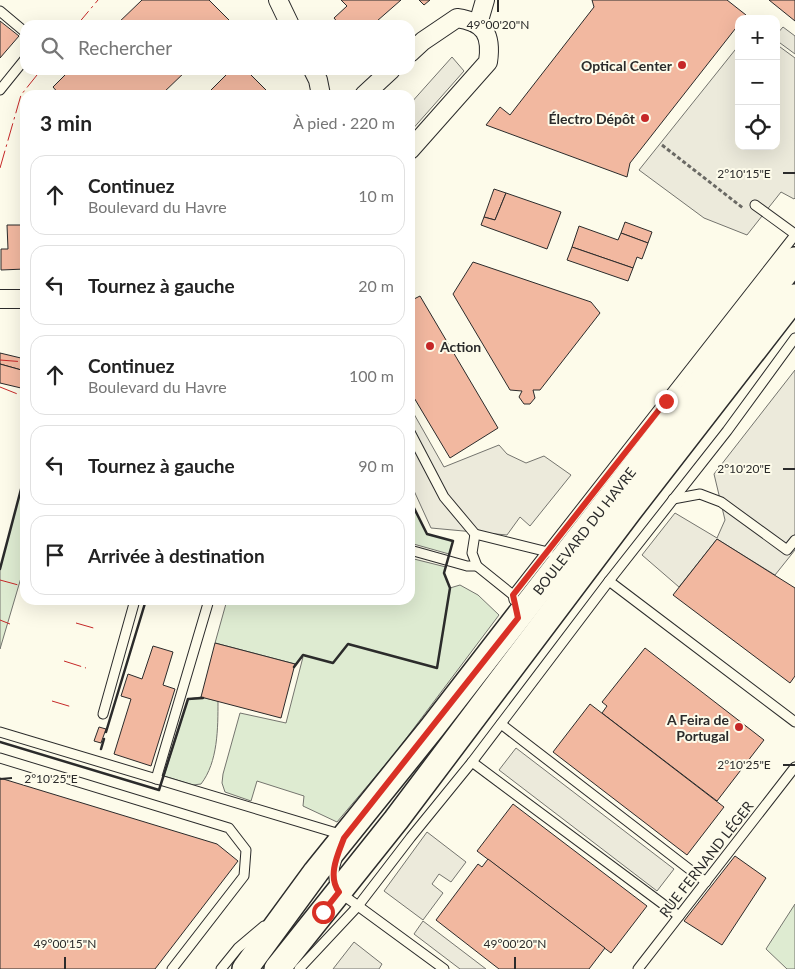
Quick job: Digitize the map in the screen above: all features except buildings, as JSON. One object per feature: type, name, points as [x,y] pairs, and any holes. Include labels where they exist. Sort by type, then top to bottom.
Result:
[{"type":"main road","name":"BOULEVARD DU HAVRE","points":[[245,969],[290,906],[516,606],[795,260]]},
{"type":"main road","name":"BOULEVARD DU HAVRE","points":[[277,969],[349,899],[467,728],[623,518],[795,297]]},
{"type":"street","points":[[278,0],[288,20]]},
{"type":"street","points":[[478,24],[485,0]]},
{"type":"street","points":[[415,48],[458,18],[470,20],[485,30],[489,40],[490,51],[488,62],[415,144]]},
{"type":"street","points":[[316,75],[320,90]]},
{"type":"street","points":[[369,90],[386,75]]},
{"type":"street","points":[[0,299],[20,299]]},
{"type":"lane","points":[[0,11],[20,28]]},
{"type":"lane","points":[[0,90],[20,65]]},
{"type":"lane","points":[[475,534],[472,553],[477,566],[516,606],[548,552],[795,235],[755,206]]},
{"type":"lane","points":[[299,969],[349,899],[411,837],[472,762],[609,581],[727,431],[795,338]]},
{"type":"lane","points":[[415,442],[444,497],[475,534],[548,552]]},
{"type":"lane","points":[[673,499],[700,494],[721,502],[787,550],[795,540]]},
{"type":"lane","points":[[415,551],[467,566],[477,566]]},
{"type":"lane","points":[[609,581],[795,722]]},
{"type":"lane","points":[[103,714],[134,605]]},
{"type":"lane","points":[[156,779],[208,605]]},
{"type":"lane","points":[[501,724],[706,882]]},
{"type":"lane","points":[[0,732],[344,836],[334,870],[335,883],[349,899],[444,969]]},
{"type":"lane","points":[[0,758],[229,828],[246,850],[244,876],[172,969]]},
{"type":"lane","points":[[472,762],[679,916]]},
{"type":"lane","name":"RUE FERNAND LÉGER","points":[[638,969],[795,767]]},
{"type":"lane","points":[[221,969],[238,948],[290,906]]},
{"type":"path","points":[[662,145],[749,213]]},
{"type":"green space","points":[[20,493],[20,581],[0,649],[0,569]]},
{"type":"green space","points":[[415,510],[427,534],[453,541],[449,554],[415,544]]},
{"type":"green space","points":[[415,559],[446,567],[444,573],[450,588],[460,585],[478,595],[499,615],[396,752],[337,822],[303,806],[304,796],[257,781],[251,801],[225,792],[222,783],[223,774],[240,713],[286,723],[303,657],[295,664],[215,643],[226,605],[415,605]]},
{"type":"green space","points":[[201,697],[218,701],[216,744],[207,775],[201,784],[193,785],[164,776],[188,699]]},
{"type":"green space","points":[[795,904],[795,969],[787,969],[766,949]]},
{"type":"shaded area","points":[[783,27],[795,36],[795,54],[780,43],[780,30]]},
{"type":"shaded area","points":[[780,47],[795,58],[795,198],[781,192],[747,235],[704,218],[639,170],[735,50],[735,150],[780,150]]},
{"type":"shaded area","points":[[452,57],[464,71],[415,126],[415,98]]},
{"type":"shaded area","points":[[795,370],[795,550],[775,575],[717,539],[679,587],[642,555],[675,513],[717,538],[725,520],[714,474]]},
{"type":"shaded area","points":[[415,416],[444,467],[499,445],[507,454],[526,463],[544,456],[571,475],[530,526],[520,517],[507,535],[431,528],[415,493]]},
{"type":"shaded area","points":[[516,748],[674,869],[657,891],[499,770]]},
{"type":"shaded area","points":[[427,832],[466,862],[451,882],[439,874],[432,884],[443,893],[423,920],[384,891]]},
{"type":"shaded area","points":[[423,921],[486,969],[460,969],[414,934]]},
{"type":"shaded area","points":[[354,942],[382,964],[379,969],[333,969]]},
{"type":"wall","points":[[0,569],[20,493]]},
{"type":"wall","points":[[294,667],[303,655],[333,663],[348,644],[437,668],[450,588],[444,573],[453,541],[427,534],[415,510]]},
{"type":"wall","points":[[106,732],[144,605]]},
{"type":"wall","points":[[0,742],[159,790],[188,699],[203,698]]},
{"type":"wall","points":[[101,749],[104,739]]},
{"type":"power","points":[[81,20],[98,0]]},
{"type":"power","points":[[25,90],[37,75]]},
{"type":"power","points":[[0,168],[20,98]]},
{"type":"power","points":[[0,360],[20,362]]},
{"type":"power","points":[[0,387],[20,395]]},
{"type":"power","points":[[0,580],[20,585]]},
{"type":"power","points":[[0,620],[10,624]]},
{"type":"power","points":[[76,623],[97,629]]},
{"type":"power","points":[[64,661],[86,668]]},
{"type":"power","points":[[52,701],[72,707]]},
{"type":"place","name":"Optical Center","points":[[682,65]]},
{"type":"place","name":"Électro Dépôt","points":[[645,118]]},
{"type":"place","name":"Action","points":[[430,346]]},
{"type":"place","name":"A Feira de Portugal","points":[[739,727]]},
{"type":"route","points":[[323,912],[339,892],[336,888],[334,870],[344,838],[518,618],[513,595],[666,401]]}]
